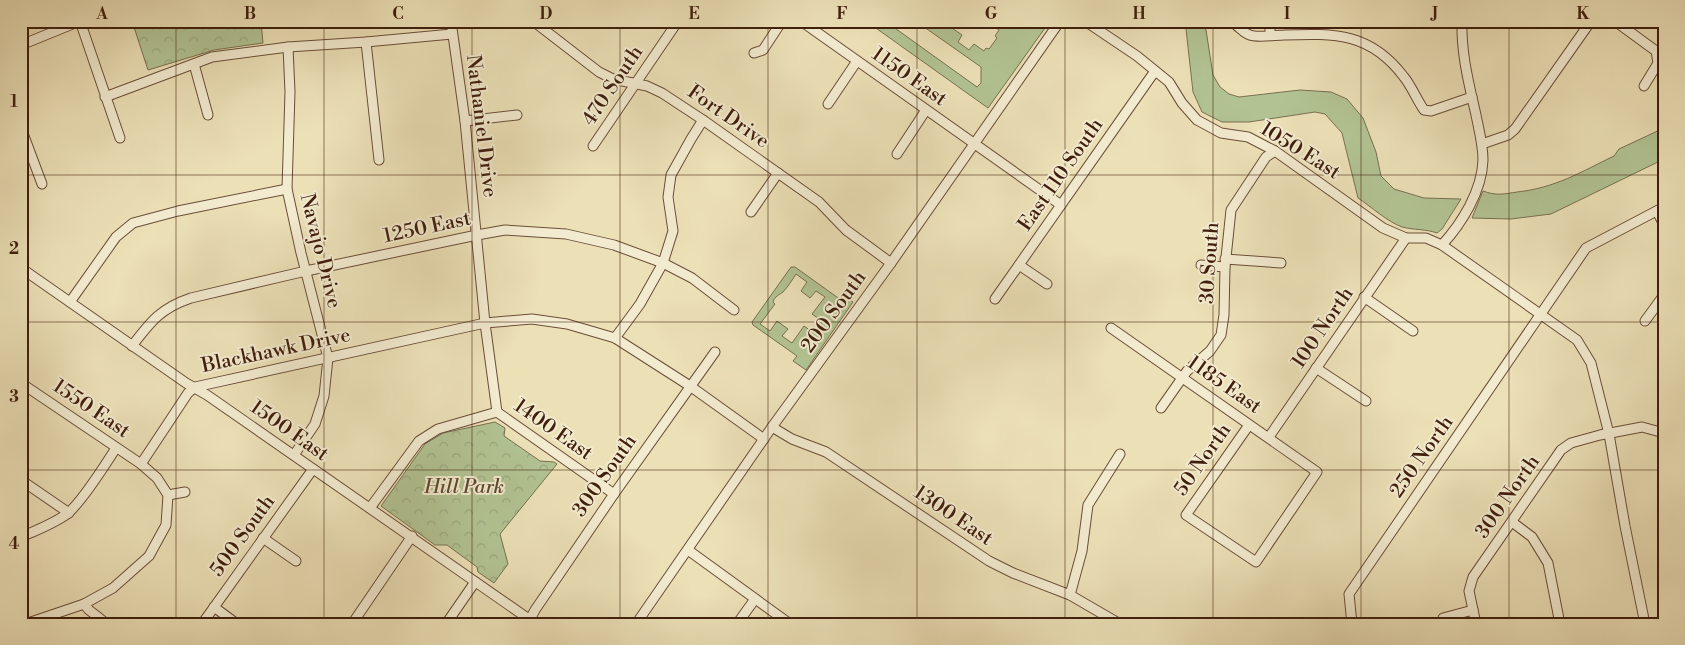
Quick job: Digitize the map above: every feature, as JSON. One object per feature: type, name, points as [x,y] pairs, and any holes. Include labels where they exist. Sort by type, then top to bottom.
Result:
[{"type":"street","points":[[21,45],[80,21],[120,138]]},
{"type":"street","name":"Nathaniel Drive","points":[[451,21],[477,235],[485,323],[498,412]]},
{"type":"street","name":"Fort Drive","points":[[533,21],[599,72],[613,79],[647,86],[662,93],[703,120],[819,202],[846,230],[891,263]]},
{"type":"street","name":"470 South","points":[[593,146],[678,21]]},
{"type":"street","points":[[754,52],[763,50],[782,21]]},
{"type":"street","name":"1150 East","points":[[801,21],[1061,205]]},
{"type":"street","name":"200 South","points":[[636,624],[772,427],[891,263],[1060,21]]},
{"type":"street","name":"1050 East","points":[[1086,21],[1169,82],[1182,103],[1197,120],[1221,133],[1248,137],[1275,151],[1384,228],[1406,238]]},
{"type":"street","points":[[1270,21],[1270,35]]},
{"type":"street","points":[[1442,244],[1466,212],[1476,190],[1481,171],[1482,144],[1464,65],[1462,21]]},
{"type":"street","points":[[1482,144],[1508,135],[1514,129],[1591,21]]},
{"type":"street","points":[[1615,21],[1656,51],[1658,63],[1644,86]]},
{"type":"street","points":[[1237,26],[1250,36],[1329,34],[1348,37],[1362,42],[1377,50],[1391,62],[1405,78],[1424,110],[1431,112],[1472,98]]},
{"type":"street","points":[[105,97],[212,58],[288,47],[452,34]]},
{"type":"street","points":[[366,42],[379,160]]},
{"type":"street","name":"Navajo Drive","points":[[288,47],[290,92],[287,190],[328,358],[324,396],[315,424],[294,455]]},
{"type":"street","points":[[828,104],[857,61]]},
{"type":"street","points":[[194,64],[208,115]]},
{"type":"street","name":"East 110 South","points":[[995,299],[1155,71]]},
{"type":"street","points":[[897,154],[926,110]]},
{"type":"street","points":[[464,121],[517,115]]},
{"type":"street","points":[[615,338],[640,304],[663,263],[673,231],[668,197],[671,175],[703,120]]},
{"type":"street","points":[[22,132],[42,184]]},
{"type":"street","name":"30 South","points":[[1161,408],[1182,377],[1196,361],[1210,351],[1221,335],[1224,315],[1225,263],[1231,210],[1266,158],[1275,151]]},
{"type":"street","points":[[751,212],[778,173]]},
{"type":"street","points":[[70,302],[116,237],[133,224],[178,211],[287,190]]},
{"type":"street","points":[[1660,209],[1664,225]]},
{"type":"street","name":"250 North","points":[[1352,624],[1349,594],[1542,315],[1586,248],[1660,209]]},
{"type":"street","name":"1250 East","points":[[132,346],[154,318],[178,302],[306,271],[505,230],[566,234],[614,245],[663,263],[692,278],[734,310]]},
{"type":"street","points":[[1406,238],[1426,238],[1442,244],[1577,340],[1591,363],[1609,434],[1645,624]]},
{"type":"street","name":"100 North","points":[[1269,437],[1406,238]]},
{"type":"street","points":[[1201,266],[1225,263],[1281,262]]},
{"type":"street","points":[[1020,265],[1047,284]]},
{"type":"street","name":"1500 East","points":[[21,268],[132,346],[412,536],[531,622]]},
{"type":"street","points":[[1646,321],[1664,295]]},
{"type":"street","points":[[1364,297],[1413,331]]},
{"type":"street","name":"Blackhawk Drive","points":[[140,464],[188,393],[195,387],[485,323],[532,319],[567,324],[615,338],[690,386]]},
{"type":"street","name":"1185 East","points":[[1111,328],[1317,472],[1256,562]]},
{"type":"street","name":"300 South","points":[[531,622],[535,610],[614,494],[715,352]]},
{"type":"street","points":[[1316,368],[1366,401]]},
{"type":"street","name":"1550 East","points":[[21,383],[140,464]]},
{"type":"street","points":[[690,386],[764,439]]},
{"type":"street","points":[[370,508],[418,441],[438,428],[498,412]]},
{"type":"street","name":"1400 East","points":[[498,412],[614,494]]},
{"type":"street","name":"50 North","points":[[1249,424],[1186,515],[1256,562]]},
{"type":"street","name":"1300 East","points":[[772,427],[792,439],[826,452],[989,561],[1012,573],[1070,595],[1120,624]]},
{"type":"street","name":"300 North","points":[[1476,624],[1469,591],[1473,577],[1561,450],[1571,444],[1642,427],[1664,433]]},
{"type":"street","points":[[21,536],[44,528],[68,513],[116,448]]},
{"type":"street","points":[[1070,595],[1082,551],[1088,505],[1120,454]]},
{"type":"street","points":[[25,624],[84,604],[113,588],[149,556],[166,526],[168,495],[157,478],[140,464]]},
{"type":"street","name":"500 South","points":[[202,624],[313,469]]},
{"type":"street","points":[[21,480],[68,513]]},
{"type":"street","points":[[168,495],[184,492]]},
{"type":"street","points":[[1512,522],[1532,537],[1548,563],[1560,624]]},
{"type":"street","points":[[352,624],[412,536]]},
{"type":"street","points":[[263,538],[296,561]]},
{"type":"street","points":[[688,550],[790,624]]},
{"type":"street","points":[[446,624],[475,582]]},
{"type":"street","points":[[737,624],[755,598]]},
{"type":"street","points":[[84,604],[107,624]]},
{"type":"street","points":[[214,607],[238,624]]},
{"type":"street","points":[[1443,618],[1473,610]]},
{"type":"green space","points":[[132,21],[261,21],[263,43],[214,50],[148,70]]},
{"type":"green space","points":[[866,21],[885,21],[977,87],[981,83],[981,67],[918,21],[942,21],[962,35],[958,42],[969,50],[974,44],[984,51],[986,48],[989,49],[997,38],[995,36],[999,30],[989,21],[1050,21],[988,108]]},
{"type":"green space","points":[[1181,21],[1202,21],[1206,30],[1213,75],[1220,87],[1229,94],[1239,97],[1300,90],[1331,92],[1347,99],[1363,118],[1376,152],[1381,176],[1394,189],[1424,198],[1461,199],[1442,229],[1437,233],[1402,227],[1385,218],[1358,198],[1342,133],[1325,114],[1315,112],[1249,122],[1222,122],[1202,112],[1193,92],[1186,29]]},
{"type":"green space","points":[[1664,128],[1664,159],[1551,214],[1511,219],[1472,218],[1483,191],[1492,194],[1504,194],[1531,190],[1556,183],[1614,156],[1619,149]]},
{"type":"green space","points":[[791,267],[795,267],[841,300],[845,296],[853,302],[806,370],[793,361],[797,356],[753,325],[752,322]],"holes":[[[796,274],[807,282],[801,291],[810,298],[816,291],[825,297],[812,314],[822,321],[814,333],[804,326],[792,343],[782,336],[788,329],[777,321],[770,331],[760,324],[775,304],[773,302],[775,298],[785,290]]]},
{"type":"green space","name":"Hill Park","points":[[495,422],[505,428],[504,436],[540,461],[557,464],[500,534],[508,564],[494,583],[478,572],[477,567],[447,545],[435,545],[381,506],[425,444],[443,433]]}]
